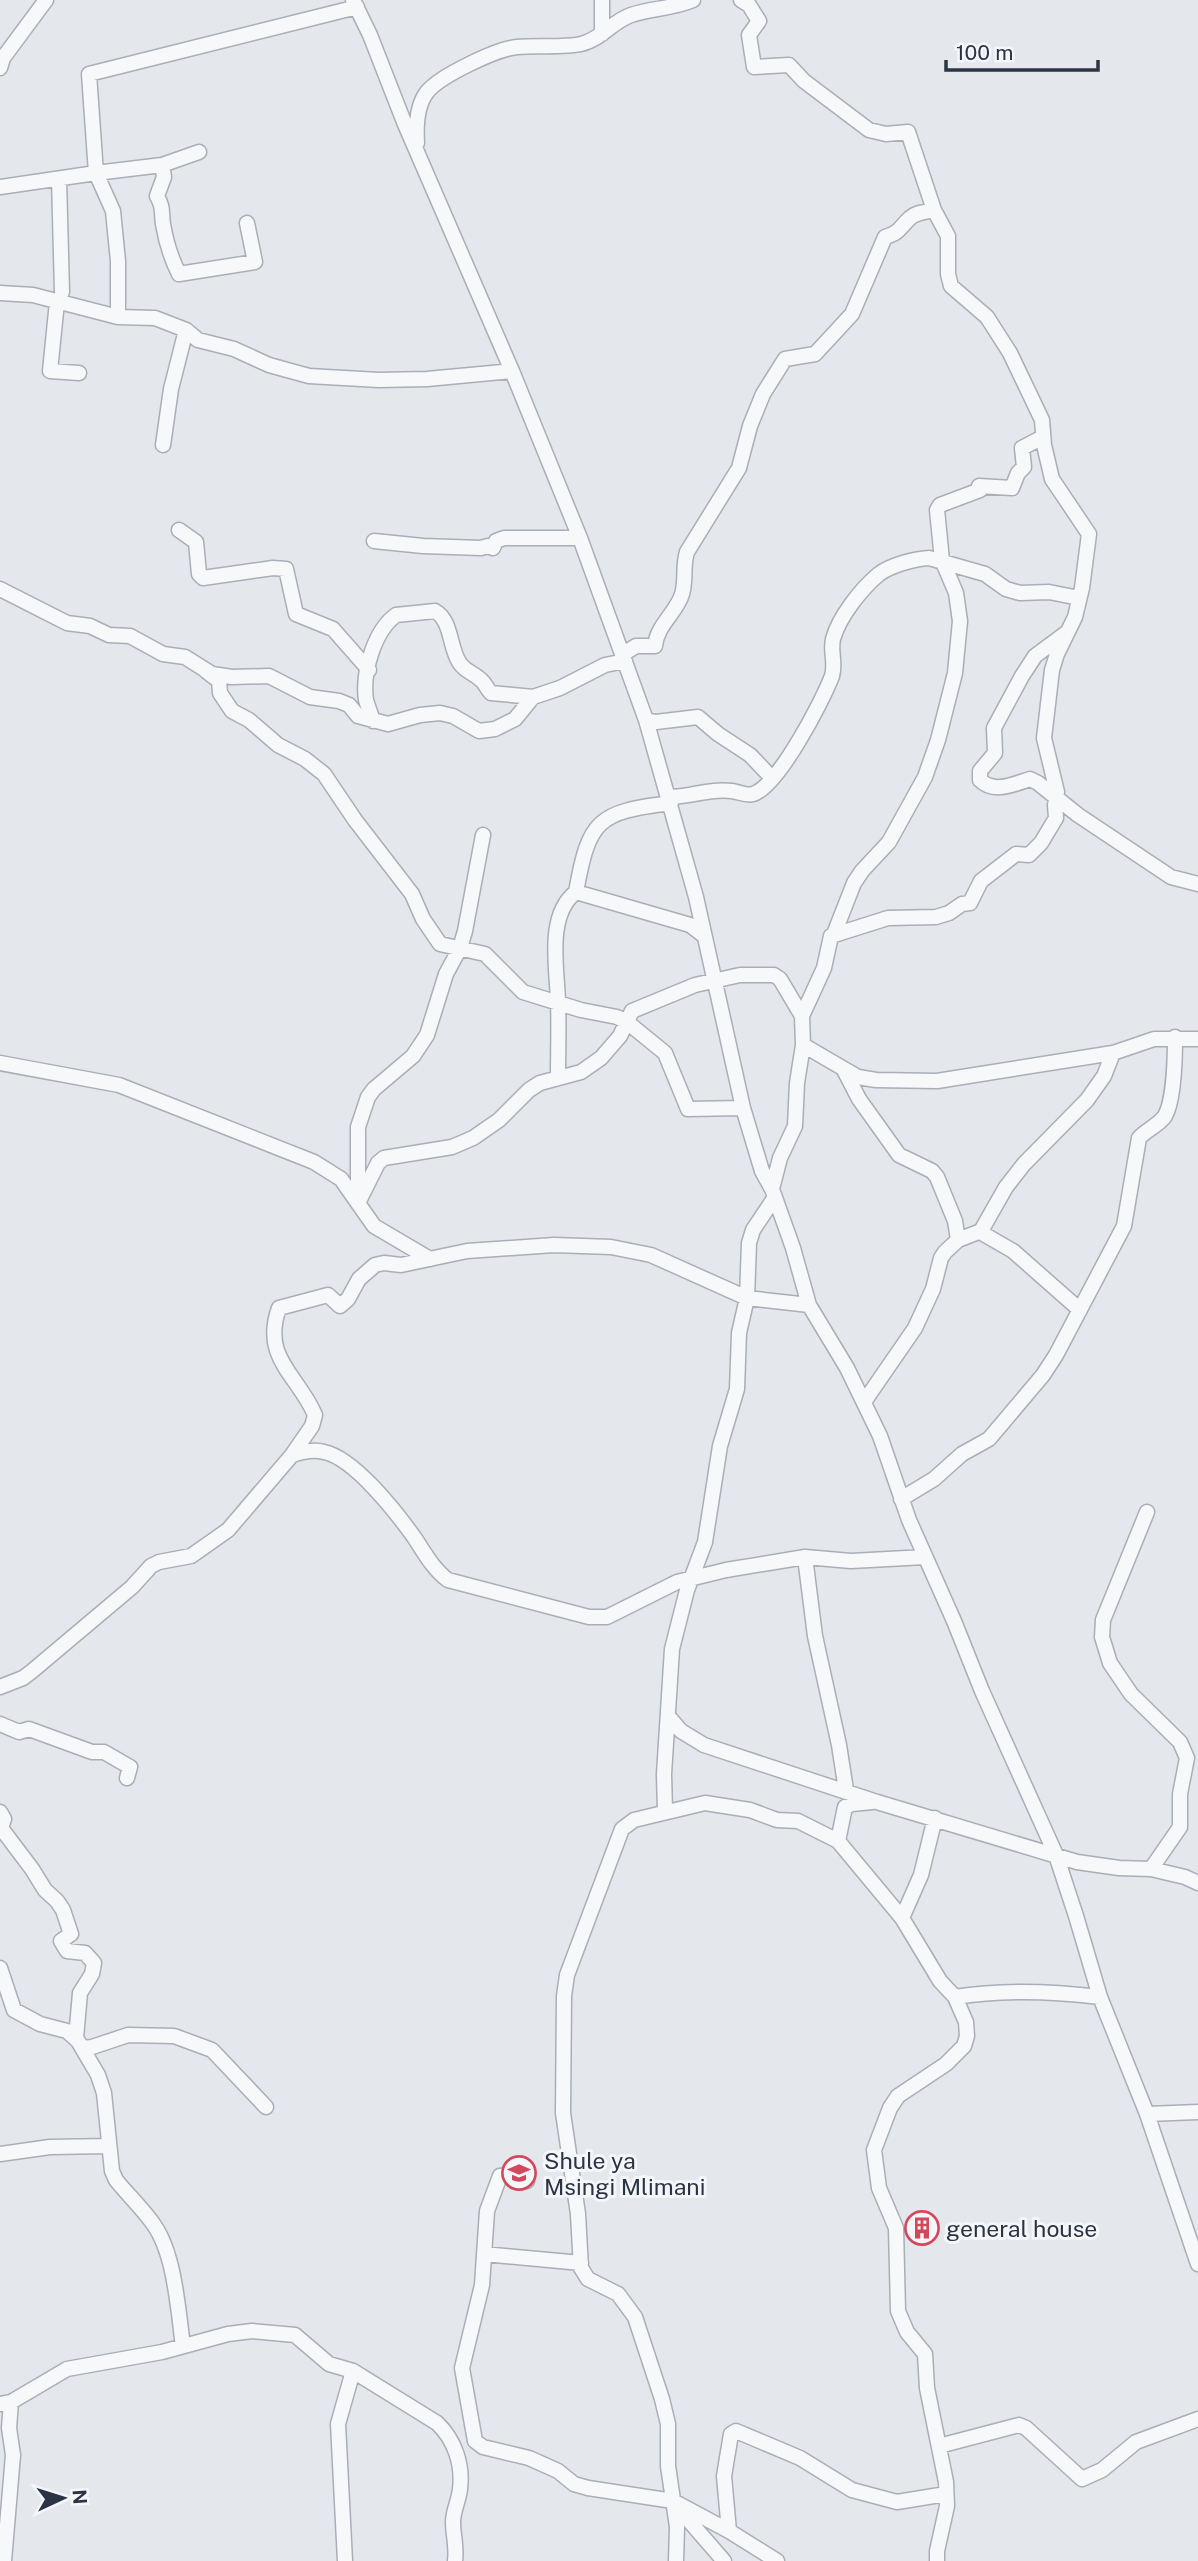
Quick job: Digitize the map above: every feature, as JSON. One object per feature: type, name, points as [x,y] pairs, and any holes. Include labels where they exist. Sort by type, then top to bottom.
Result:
[{"type":"street","points":[[0,68],[3,58],[46,0]]},
{"type":"street","points":[[602,0],[602,34]]},
{"type":"street","points":[[417,148],[416,128],[426,93],[473,62],[513,47],[578,45],[602,34],[627,16],[673,8],[693,0]]},
{"type":"street","points":[[741,0],[749,5],[759,21],[749,35],[754,67],[789,65],[804,81],[869,130],[886,134],[908,132],[934,210],[948,236],[948,274],[951,286],[988,317],[1010,353],[1040,414],[1052,479],[1088,534],[1079,598],[1070,630],[1052,670],[1044,738],[1057,792],[1056,818],[1041,843],[1030,855],[1016,853],[981,881],[970,903],[962,904],[949,914],[936,917],[888,918],[834,934]]},
{"type":"street","points":[[118,317],[118,261],[113,211],[96,173],[89,74],[355,4],[512,371],[580,538],[646,720],[696,897],[743,1108],[762,1171],[793,1248],[809,1305],[848,1368],[880,1436],[901,1499],[925,1557],[986,1702],[1056,1855],[1100,1997],[1147,2115],[1198,2263]]},
{"type":"street","points":[[0,187],[162,165],[199,152]]},
{"type":"street","points":[[162,165],[164,177],[157,197],[164,209],[162,222],[170,256],[179,274],[255,262],[247,223]]},
{"type":"street","points":[[59,179],[60,297],[50,371],[79,373]]},
{"type":"street","points":[[373,721],[366,697],[371,657],[383,629],[396,614],[435,611],[441,615],[459,662],[467,673],[481,680],[490,692],[533,697],[560,688],[624,658],[636,646],[654,646],[656,632],[671,615],[684,589],[687,552],[739,468],[750,426],[763,394],[785,359],[810,356],[820,350],[852,314],[885,237],[899,232],[917,214],[934,210]]},
{"type":"street","points":[[0,293],[60,297],[118,317],[155,318],[186,330],[198,340],[234,349],[269,365],[309,376],[426,379],[512,371]]},
{"type":"street","points":[[163,445],[171,389],[186,330]]},
{"type":"street","points":[[664,1811],[672,1649],[684,1598],[707,1536],[720,1446],[737,1389],[738,1333],[747,1298],[748,1243],[773,1193],[780,1157],[795,1126],[797,1083],[803,1045],[802,1016],[824,968],[828,944],[854,883],[889,842],[925,776],[939,740],[955,673],[960,621],[956,593],[942,561],[936,514],[940,505],[965,497],[980,489],[979,486],[1012,488],[1018,473],[1024,467],[1022,448],[1043,437]]},
{"type":"street","points":[[179,530],[196,541],[199,574],[203,578],[264,569],[286,569],[296,614],[333,629],[369,670]]},
{"type":"street","points":[[374,541],[493,548],[496,541],[504,538],[580,538]]},
{"type":"street","points":[[558,1078],[558,924],[568,898],[576,892],[584,850],[598,825],[606,818],[642,806],[712,790],[752,794],[760,791],[780,771],[810,725],[831,677],[834,665],[831,646],[834,635],[861,593],[885,570],[920,558],[942,561],[985,574],[1006,589],[1020,593],[1049,592],[1079,598]]},
{"type":"street","points":[[0,590],[67,623],[90,626],[109,635],[130,636],[163,654],[185,657],[206,671],[219,681],[220,693],[232,711],[249,720],[278,745],[305,759],[324,774],[355,820],[412,894],[440,944],[485,954],[523,992],[627,1022],[665,1053],[688,1109],[743,1108]]},
{"type":"street","points":[[1070,630],[1035,656],[1022,676],[994,728],[995,753],[979,774],[980,780],[984,784],[999,788],[1030,779],[1171,877],[1198,884]]},
{"type":"street","points":[[206,671],[232,677],[269,676],[310,697],[345,703],[358,716],[373,721],[388,724],[420,715],[440,713],[453,716],[479,731],[486,732],[515,719],[533,697]]},
{"type":"street","points":[[646,720],[656,722],[698,717],[750,755],[772,778]]},
{"type":"street","points":[[358,1203],[358,1127],[368,1097],[413,1056],[424,1041],[446,974],[460,948],[483,835]]},
{"type":"street","points":[[576,892],[690,925],[704,935]]},
{"type":"street","points":[[358,1203],[377,1163],[384,1158],[452,1147],[466,1141],[499,1120],[540,1083],[581,1072],[601,1058],[612,1047],[630,1014],[637,1008],[714,980],[740,975],[774,975],[802,1016]]},
{"type":"street","points":[[901,1499],[934,1479],[962,1454],[989,1439],[1044,1375],[1124,1226],[1139,1138],[1162,1119],[1168,1110],[1175,1064],[1175,1037]]},
{"type":"street","points":[[803,1045],[858,1077],[937,1081],[1113,1053],[1154,1039],[1198,1039]]},
{"type":"street","points":[[864,1402],[915,1328],[933,1289],[941,1258],[958,1240],[980,1232],[1024,1164],[1087,1100],[1100,1082],[1113,1053]]},
{"type":"street","points":[[0,1063],[119,1085],[314,1162],[341,1179],[374,1226],[430,1259]]},
{"type":"street","points":[[844,1070],[859,1100],[900,1155],[932,1171],[937,1177],[955,1221],[958,1240]]},
{"type":"street","points":[[980,1232],[1013,1251],[1080,1310]]},
{"type":"street","points":[[0,1687],[31,1672],[132,1587],[155,1564],[191,1556],[224,1533],[292,1455],[312,1426],[315,1415],[276,1348],[274,1327],[279,1308],[328,1295],[340,1306],[371,1267],[384,1263],[405,1265],[495,1248],[554,1245],[611,1247],[665,1259],[709,1283],[747,1298],[809,1305]]},
{"type":"street","points":[[292,1455],[311,1450],[344,1459],[399,1516],[438,1572],[448,1580],[597,1618],[693,1577],[805,1557],[851,1561],[925,1557]]},
{"type":"street","points":[[1147,1512],[1104,1620],[1102,1637],[1106,1655],[1116,1673],[1138,1701],[1193,1755],[1180,1794],[1180,1827],[1151,1870]]},
{"type":"street","points":[[805,1557],[815,1636],[846,1790]]},
{"type":"street","points":[[669,1717],[681,1731],[704,1745],[877,1802],[1056,1855],[1104,1867],[1151,1870],[1185,1877],[1198,1883]]},
{"type":"street","points":[[0,1724],[19,1732],[29,1729],[92,1752],[104,1752],[130,1767],[127,1778]]},
{"type":"street","points":[[838,1841],[845,1807],[877,1802]]},
{"type":"street","points":[[677,2561],[677,2527],[667,2460],[667,2424],[662,2399],[635,2317],[618,2294],[588,2279],[581,2268],[578,2214],[563,2113],[564,1996],[567,1975],[618,1835],[634,1820],[705,1803],[750,1810],[778,1820],[798,1821],[838,1841],[902,1918],[940,1981],[955,1997],[966,2022],[967,2036],[964,2046],[946,2064],[898,2096],[890,2108],[874,2150],[879,2188],[896,2228],[898,2311],[907,2332],[925,2354],[927,2388],[939,2446],[947,2506],[937,2561]]},
{"type":"street","points":[[0,1812],[4,1819],[1,1828],[45,1890],[63,1910],[71,1934],[61,1941],[67,1951],[85,1953],[93,1963],[92,1974],[80,1993],[79,2043]]},
{"type":"street","points":[[902,1918],[920,1875],[935,1818]]},
{"type":"street","points":[[0,1968],[14,2010],[40,2024],[67,2031],[79,2043],[102,2086],[111,2167],[116,2180],[159,2234],[172,2274],[183,2346]]},
{"type":"street","points":[[955,1997],[981,1993],[1053,1992],[1100,1997]]},
{"type":"street","points":[[79,2043],[92,2047],[128,2035],[174,2036],[212,2050],[266,2107]]},
{"type":"street","points":[[1147,2115],[1198,2112]]},
{"type":"street","points":[[0,2154],[50,2147],[109,2146]]},
{"type":"street","points":[[527,2181],[505,2174],[497,2179],[487,2211],[482,2285],[462,2368],[475,2441],[483,2447],[529,2458],[588,2488],[673,2501],[777,2561]]},
{"type":"street","points":[[484,2254],[581,2263]]},
{"type":"street","points":[[4,2561],[13,2455],[6,2403],[64,2370],[162,2352],[242,2332],[288,2333],[302,2340],[329,2364],[353,2371],[437,2423],[454,2444],[461,2484],[453,2518],[455,2561]]},
{"type":"street","points":[[345,2561],[338,2424],[353,2371]]},
{"type":"street","points":[[939,2446],[1019,2425],[1026,2428],[1082,2479],[1102,2470],[1139,2440],[1198,2419]]},
{"type":"street","points":[[729,2531],[724,2476],[732,2434],[736,2431],[800,2458],[852,2490],[897,2502],[946,2494]]},
{"type":"street","points":[[673,2501],[724,2561]]},
{"type":"place","name":"Shule ya Msingi Mlimani","points":[[519,2173]]},
{"type":"place","name":"general house","points":[[922,2228]]}]
